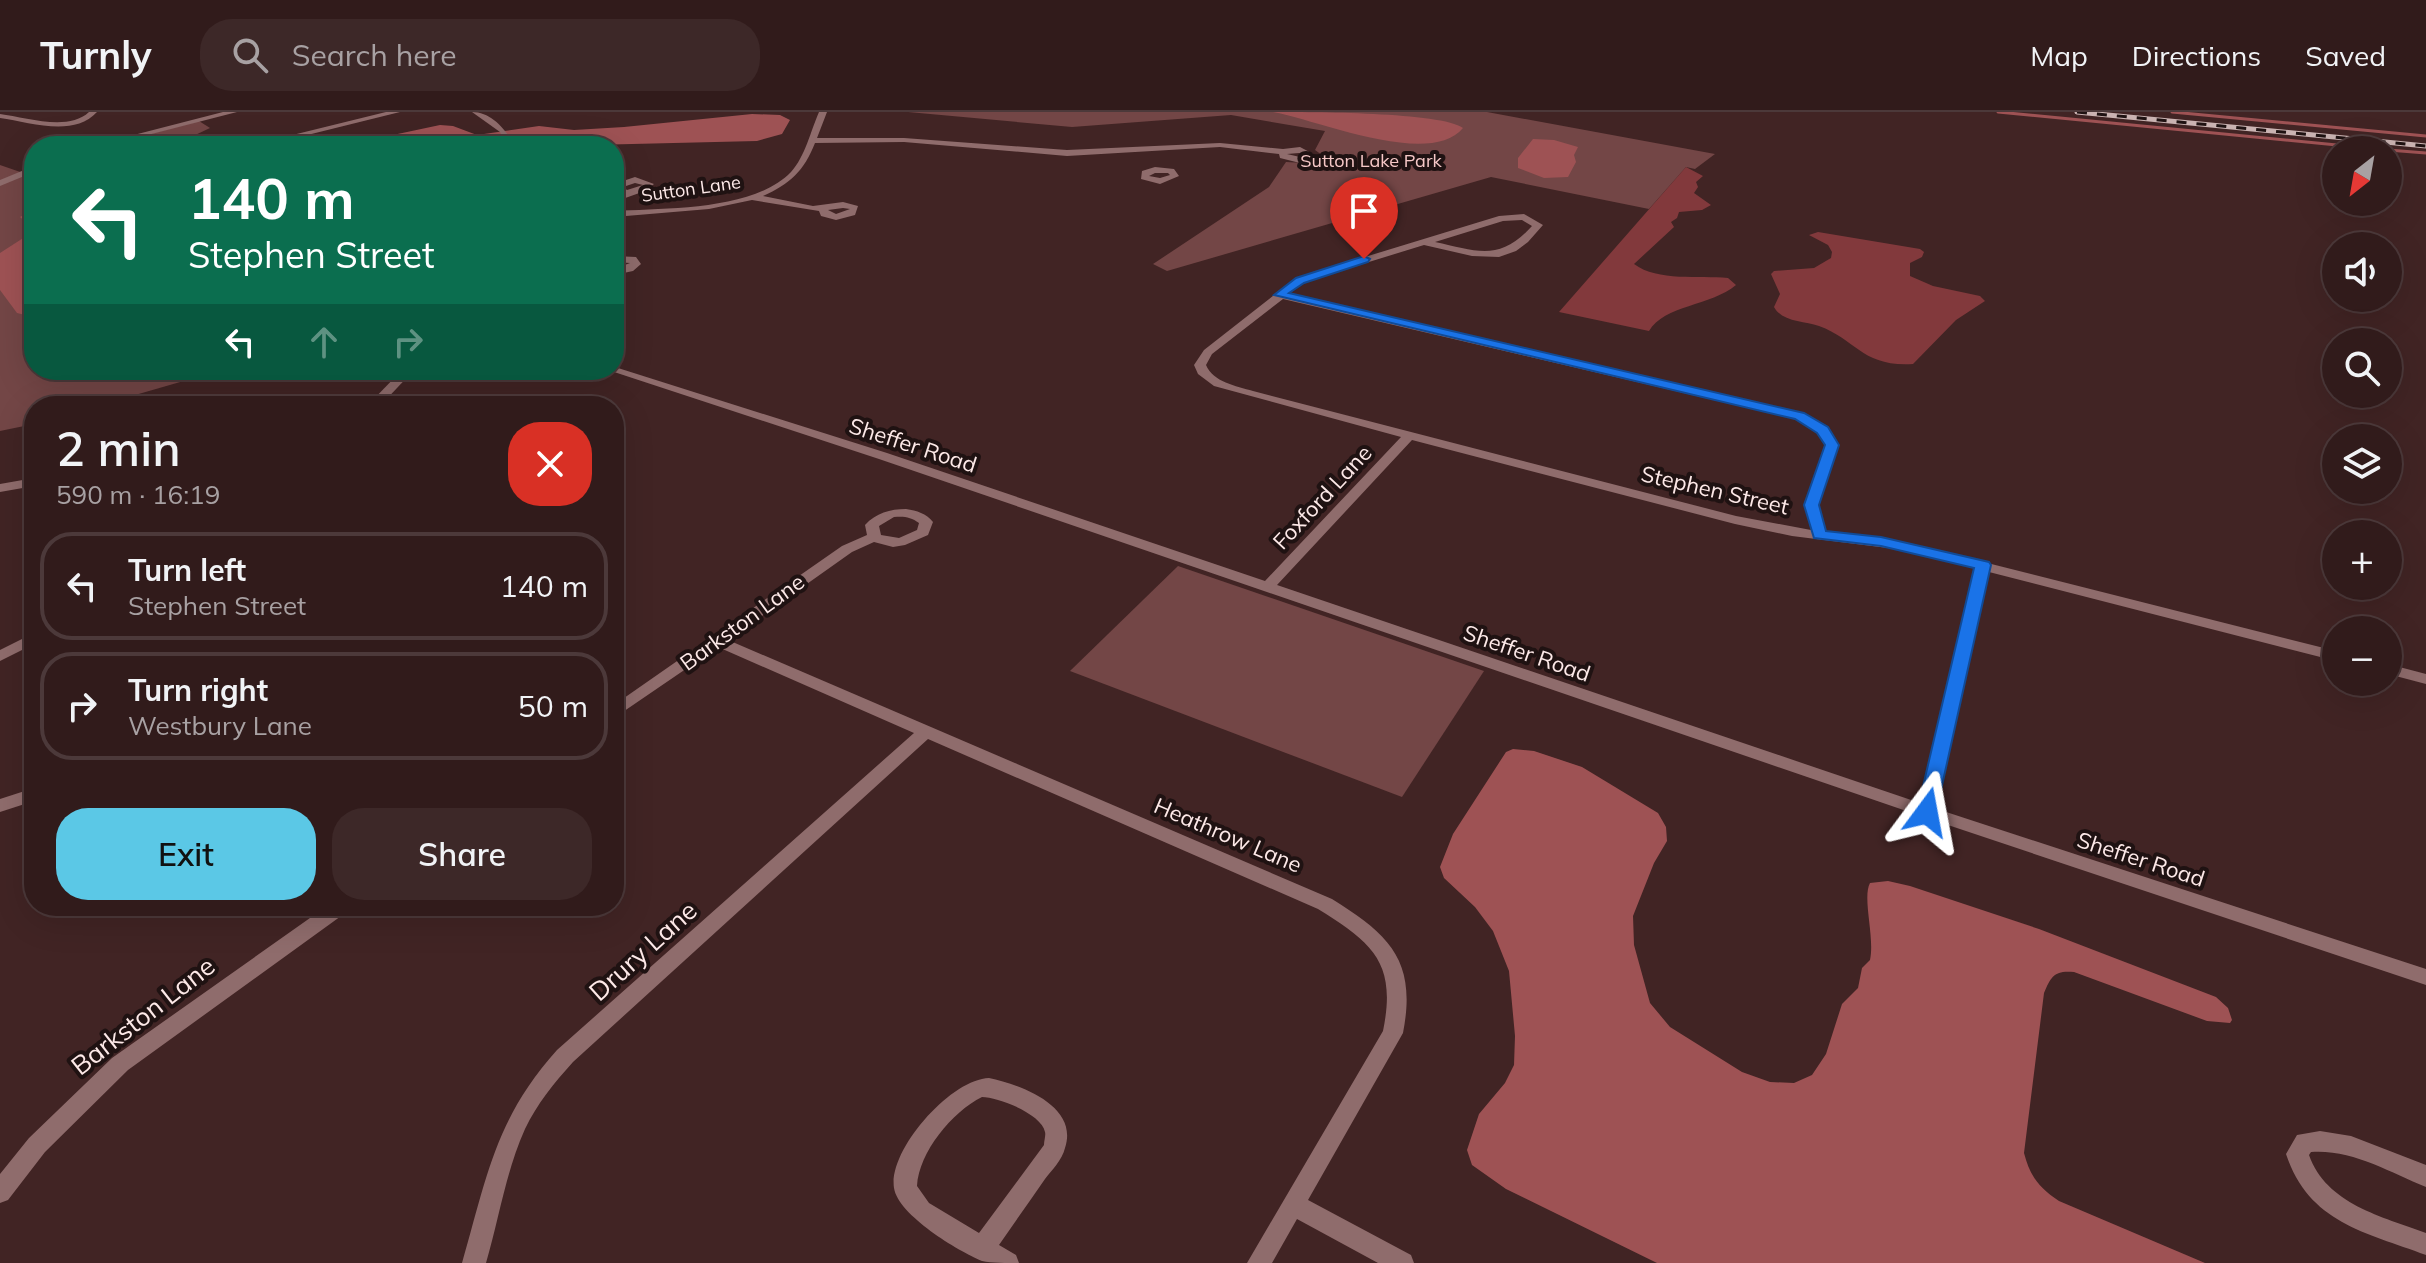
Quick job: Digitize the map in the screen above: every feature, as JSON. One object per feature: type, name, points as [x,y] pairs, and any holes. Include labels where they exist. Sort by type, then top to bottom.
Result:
[{"type":"street","points":[[36,122],[76,112]]},
{"type":"street","points":[[0,116],[49,125],[91,116],[93,112]]},
{"type":"street","points":[[196,119],[214,112]]},
{"type":"street","points":[[132,136],[233,112]]},
{"type":"street","points":[[294,136],[396,112]]},
{"type":"street","points":[[476,112],[505,136]]},
{"type":"street","name":"Sutton Lane","points":[[624,213],[690,208],[752,197],[783,183],[794,174],[823,112]]},
{"type":"street","points":[[810,141],[891,139],[1057,152],[1220,145],[1283,152]]},
{"type":"street","points":[[1144,148],[1155,170]]},
{"type":"street","points":[[0,183],[24,173]]},
{"type":"street","points":[[752,197],[823,210]]},
{"type":"street","points":[[1280,295],[1309,277],[1502,218],[1524,217],[1538,225],[1513,251],[1499,255],[1424,242]]},
{"type":"street","points":[[624,259],[632,259],[636,264],[624,270]]},
{"type":"street","points":[[1280,295],[1799,416],[1823,430],[1832,445],[1812,505],[1819,535]]},
{"type":"street","name":"Stephen Street","points":[[1280,295],[1208,352],[1200,365],[1209,379],[1232,389],[1735,520],[1881,542],[1983,565],[2322,652]]},
{"type":"street","name":"Sheffer Road","points":[[624,373],[883,456],[1927,812],[2426,977]]},
{"type":"street","points":[[383,396],[398,380]]},
{"type":"street","name":"Foxford Lane","points":[[1267,588],[1409,436]]},
{"type":"street","points":[[0,488],[24,484]]},
{"type":"street","name":"Barkston Lane","points":[[624,706],[834,556],[874,537]]},
{"type":"street","points":[[1927,812],[1983,565]]},
{"type":"street","name":"Heathrow Lane","points":[[717,641],[1325,904],[1375,938],[1391,959],[1399,986],[1400,1010],[1393,1033],[1259,1263]]},
{"type":"street","points":[[0,656],[24,643]]},
{"type":"street","points":[[2402,673],[2426,679]]},
{"type":"street","name":"Drury Lane","points":[[474,1263],[510,1143],[522,1112],[542,1083],[565,1056],[926,731]]},
{"type":"street","points":[[0,806],[24,798]]},
{"type":"street","name":"Barkston Lane","points":[[0,1192],[37,1145],[120,1064],[327,916]]},
{"type":"street","points":[[982,1248],[1054,1149],[1057,1137],[1054,1122],[1044,1113],[993,1087],[971,1091],[960,1099],[911,1156],[905,1186],[910,1199],[921,1211],[982,1248],[1007,1263]]},
{"type":"street","points":[[2426,1176],[2346,1145],[2321,1139],[2305,1142],[2297,1154],[2300,1169],[2313,1188],[2333,1205],[2426,1244]]},
{"type":"street","points":[[1294,1205],[1402,1263]]},
{"type":"green space","name":"Sutton Lake Park","points":[[908,112],[1487,112],[1715,154],[1695,169],[1686,167],[1649,209],[1491,177],[1167,271],[1153,264],[1269,187],[1286,162],[1304,163],[1320,159],[1322,155],[1315,150],[1325,131],[1231,115],[1072,127]]},
{"type":"green space","points":[[199,121],[210,128],[193,136],[142,136]]},
{"type":"green space","points":[[0,165],[24,173],[24,380],[187,380],[132,396],[24,396],[24,426],[0,431]]},
{"type":"green space","points":[[1178,566],[1484,671],[1402,797],[1070,671]]},
{"type":"shaded area","points":[[1273,112],[1403,116],[1463,128],[1447,139],[1426,144],[1400,143]]},
{"type":"shaded area","points":[[752,114],[780,115],[790,120],[782,134],[757,141],[624,144],[624,136],[388,136],[440,125],[453,126],[477,135],[539,126],[574,130]]},
{"type":"shaded area","points":[[1533,139],[1554,140],[1578,147],[1574,155],[1576,162],[1568,177],[1544,178],[1518,168],[1518,158]]},
{"type":"shaded area","points":[[1686,167],[1703,176],[1696,182],[1698,187],[1694,193],[1711,205],[1702,210],[1679,212],[1671,222],[1674,227],[1634,264],[1667,276],[1728,278],[1736,285],[1726,292],[1665,316],[1649,331],[1559,312]]},
{"type":"shaded area","points":[[1818,232],[1920,249],[1924,252],[1922,257],[1910,263],[1910,276],[1933,286],[1980,296],[1985,301],[1956,320],[1913,364],[1896,364],[1871,357],[1832,332],[1782,316],[1774,307],[1780,294],[1771,274],[1774,271],[1814,268],[1831,258],[1828,245],[1809,235]]},
{"type":"shaded area","points":[[24,238],[24,315],[17,313],[0,290],[0,253]]},
{"type":"shaded area","points":[[1513,749],[1534,751],[1582,767],[1658,813],[1666,827],[1667,841],[1654,863],[1633,916],[1634,945],[1650,1003],[1670,1027],[1742,1072],[1770,1082],[1794,1083],[1812,1075],[1826,1054],[1842,1004],[1858,988],[1862,968],[1870,960],[1867,898],[1870,883],[1888,881],[1910,886],[2039,929],[2216,997],[2228,1008],[2230,1023],[2207,1021],[2074,972],[2054,975],[2044,993],[2024,1153],[2036,1181],[2059,1201],[2205,1263],[1657,1263],[1506,1189],[1472,1165],[1467,1150],[1479,1114],[1505,1083],[1514,1065],[1515,1036],[1509,971],[1493,931],[1475,907],[1444,878],[1440,867],[1453,834],[1506,752]]},
{"type":"waterway","points":[[1998,112],[2426,153]]},
{"type":"waterway","points":[[2172,112],[2426,136]]},
{"type":"railway","points":[[2077,112],[2426,146]]},
{"type":"route","points":[[1364,259],[1300,280],[1280,295],[1799,416],[1823,430],[1832,445],[1813,493],[1813,513],[1819,535],[1881,542],[1983,565],[1927,812]]}]
